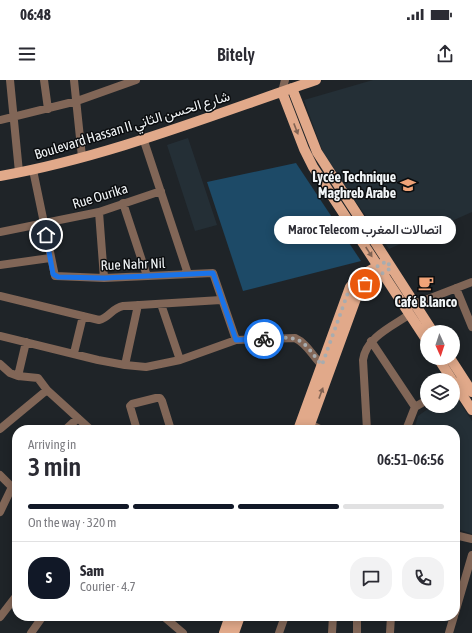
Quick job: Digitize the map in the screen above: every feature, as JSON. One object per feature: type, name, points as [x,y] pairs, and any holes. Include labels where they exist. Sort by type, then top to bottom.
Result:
[{"type":"main road","name":"Boulevard Hassan II شارع الحسن الثاني","points":[[0,176],[33,170],[82,157],[142,138],[286,85],[316,80]]},
{"type":"main road","points":[[286,85],[309,159],[385,267],[420,328]]},
{"type":"main road","points":[[304,425],[322,365],[350,287],[358,277],[385,267]]},
{"type":"main road","points":[[304,425],[358,292],[385,267]]},
{"type":"main road","points":[[410,309],[427,325]]},
{"type":"main road","points":[[455,365],[472,392]]},
{"type":"main road","points":[[460,392],[472,410]]},
{"type":"main road","points":[[224,633],[228,621]]},
{"type":"main road","points":[[234,633],[238,621]]},
{"type":"street","points":[[10,80],[19,172]]},
{"type":"street","points":[[44,80],[48,109]]},
{"type":"street","points":[[74,80],[82,157]]},
{"type":"street","points":[[0,120],[77,101],[125,82],[136,80]]},
{"type":"street","points":[[142,138],[188,274]]},
{"type":"street","points":[[0,265],[50,258],[33,170]]},
{"type":"street","name":"Rue Ourika","points":[[0,232],[99,212],[161,191]]},
{"type":"street","points":[[123,203],[147,276]]},
{"type":"street","points":[[99,212],[104,278]]},
{"type":"street","name":"Rue Nahr Nil","points":[[50,258],[55,276],[104,278],[213,273],[221,300]]},
{"type":"street","points":[[366,425],[363,360],[365,351],[371,341],[410,309],[472,282]]},
{"type":"street","points":[[456,288],[471,322]]},
{"type":"street","points":[[0,296],[101,319],[117,307],[221,300],[236,340]]},
{"type":"street","points":[[161,304],[180,360]]},
{"type":"street","points":[[125,366],[138,305]]},
{"type":"street","points":[[74,353],[83,316]]},
{"type":"street","points":[[0,336],[125,366],[146,366],[180,360],[236,340],[295,338],[302,341],[322,365]]},
{"type":"street","points":[[371,341],[415,407]]},
{"type":"street","points":[[18,376],[26,342]]},
{"type":"street","points":[[0,364],[10,373],[18,376],[38,378],[48,390],[86,425]]},
{"type":"street","points":[[0,429],[48,390]]},
{"type":"street","points":[[136,425],[130,406],[132,404],[156,398],[160,398],[162,401],[169,425]]},
{"type":"street","points":[[408,425],[415,407],[420,404]]},
{"type":"street","points":[[70,425],[78,418]]},
{"type":"street","points":[[0,475],[12,487]]},
{"type":"street","points":[[0,512],[12,492]]},
{"type":"street","points":[[460,536],[472,539]]},
{"type":"street","points":[[460,596],[472,555]]},
{"type":"street","points":[[0,617],[12,601]]},
{"type":"street","points":[[31,633],[39,621]]},
{"type":"street","points":[[169,621],[183,633]]},
{"type":"street","points":[[279,633],[283,621]]},
{"type":"street","points":[[332,621],[332,633]]},
{"type":"street","points":[[357,621],[357,633]]},
{"type":"street","points":[[390,633],[391,621]]},
{"type":"street","points":[[449,633],[453,621]]},
{"type":"shaded area","name":"Lycée Technique Maghreb Arabe","points":[[373,80],[472,80],[472,212],[389,249],[325,158],[304,100]]},
{"type":"shaded area","points":[[188,138],[217,225],[195,231],[167,145]]},
{"type":"shaded area","points":[[296,163],[361,261],[243,291],[207,182]]},
{"type":"shaded area","points":[[460,403],[472,421],[472,534],[460,530],[460,425],[415,425],[418,416],[422,413],[460,413]]},
{"type":"way so far","points":[[264,339],[295,338],[302,341],[322,365],[350,287],[358,277],[387,261],[391,268],[365,284]]},
{"type":"place","name":"Lycée Technique Maghreb Arabe","points":[[408,185]]},
{"type":"place","name":"Café B.lanco","points":[[426,283]]},
{"type":"place","name":"Maroc Telecom اتصالات المغرب","points":[[365,284]]},
{"type":"route","points":[[46,235],[53,274],[58,277],[104,278],[213,273],[236,340],[264,339]]}]
